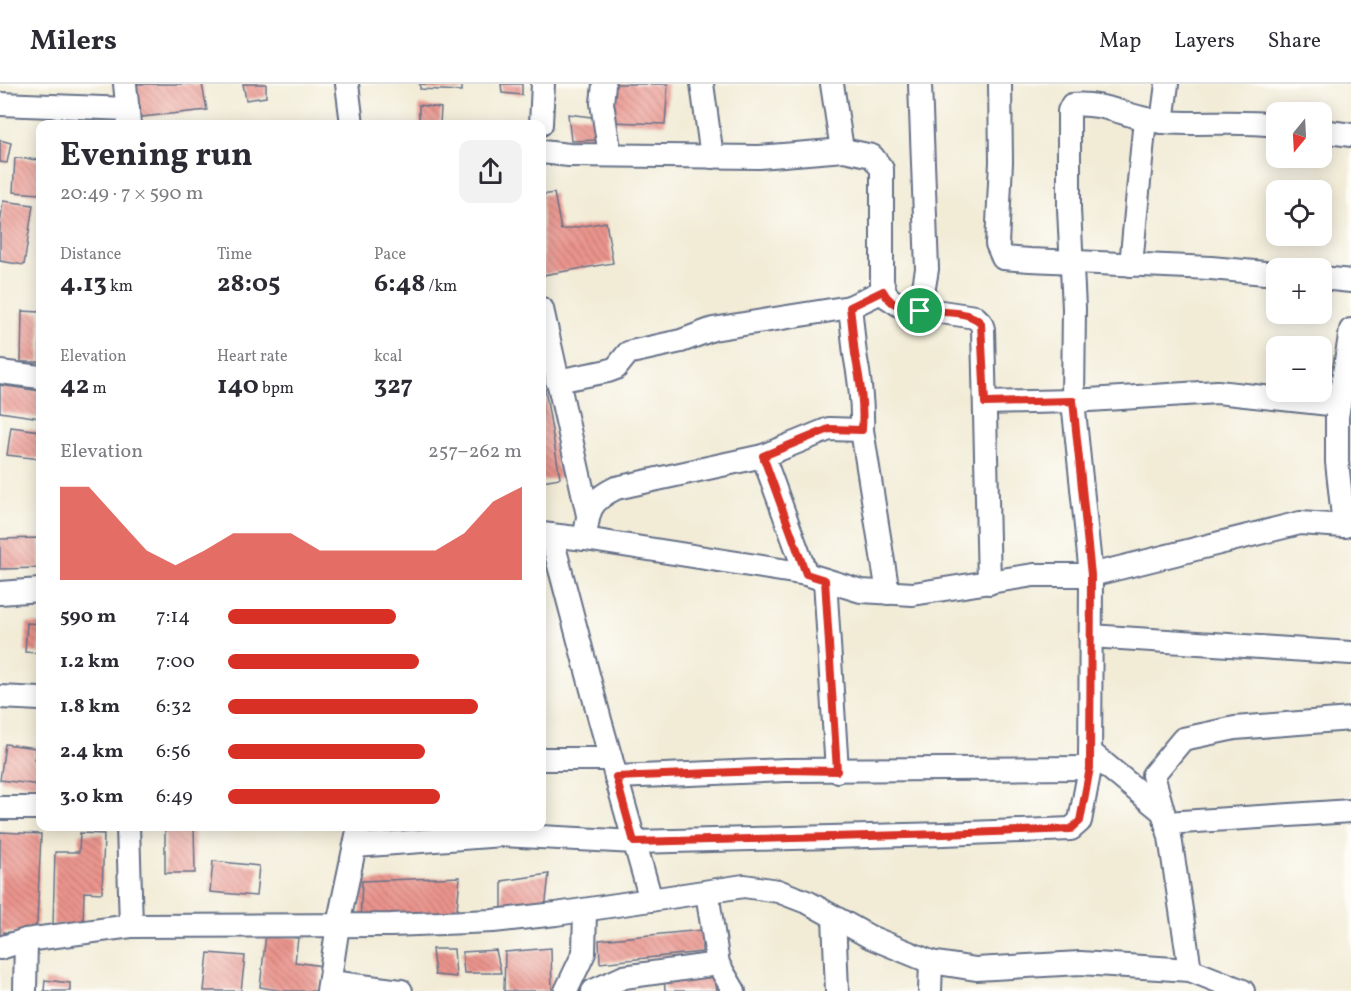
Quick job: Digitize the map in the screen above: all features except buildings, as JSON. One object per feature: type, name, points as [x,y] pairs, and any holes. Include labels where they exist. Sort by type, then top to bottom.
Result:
[{"type":"street","points":[[0,104],[128,117],[125,84]]},
{"type":"street","points":[[347,84],[352,120]]},
{"type":"street","points":[[541,120],[543,84]]},
{"type":"street","points":[[604,84],[602,102],[610,155]]},
{"type":"street","points":[[702,84],[712,158]]},
{"type":"street","points":[[832,84],[844,150]]},
{"type":"street","points":[[920,84],[927,269],[920,311]]},
{"type":"street","points":[[999,84],[1001,162],[997,244],[1003,258],[1211,268],[1266,273]]},
{"type":"street","points":[[1131,265],[1153,121],[1167,84]]},
{"type":"street","points":[[401,991],[329,987],[338,925],[357,836],[502,835],[634,842],[1071,829],[1080,821],[1090,760],[1091,575],[1073,401],[1074,308],[1069,209],[1069,111],[1072,105],[1082,104],[1106,107],[1153,121],[1266,125]]},
{"type":"street","points":[[1332,132],[1351,135]]},
{"type":"street","points":[[546,152],[712,158],[759,157],[844,150],[872,156],[882,169],[883,291],[892,302],[920,311],[975,317],[981,323],[989,583]]},
{"type":"street","points":[[1332,279],[1351,281]]},
{"type":"street","points":[[557,381],[608,372],[616,368],[628,353],[681,341],[712,329],[850,307],[883,291]]},
{"type":"street","points":[[850,307],[861,379],[862,430],[888,593]]},
{"type":"street","points":[[546,328],[588,515]]},
{"type":"street","points":[[651,900],[546,534],[816,577],[861,591],[913,594],[1034,575],[1091,575],[1300,522],[1348,525],[1337,462],[1339,405],[1351,330]]},
{"type":"street","points":[[0,372],[36,376]]},
{"type":"street","points":[[985,403],[1217,393],[1339,405]]},
{"type":"street","points":[[585,539],[588,515],[594,502],[603,494],[616,488],[676,477],[763,456],[829,429],[862,430]]},
{"type":"street","points":[[763,456],[816,577],[837,771]]},
{"type":"street","points":[[0,593],[36,590]]},
{"type":"street","points":[[1090,636],[1351,653]]},
{"type":"street","points":[[0,697],[36,699]]},
{"type":"street","points":[[1190,970],[1165,817],[1153,775],[1183,739],[1236,728],[1351,719]]},
{"type":"street","points":[[546,760],[614,768],[837,771],[1090,760],[1165,817],[1351,811]]},
{"type":"street","points":[[0,808],[36,808]]},
{"type":"street","points":[[128,831],[131,926]]},
{"type":"street","points":[[0,948],[26,940],[131,926],[338,925],[493,921],[585,910],[744,886],[778,891],[809,903],[870,937],[931,962],[976,969],[1080,963],[1190,970],[1244,991]]},
{"type":"street","points":[[707,892],[717,964],[734,991]]},
{"type":"street","points":[[566,991],[585,953],[585,910]]},
{"type":"street","points":[[834,916],[837,991]]},
{"type":"street","points":[[25,991],[26,940]]},
{"type":"street","points":[[930,991],[931,962]]},
{"type":"street","points":[[592,991],[624,977],[717,964]]},
{"type":"route","points":[[883,291],[892,302],[920,311],[966,315],[975,317],[981,323],[985,403],[1073,401],[1091,575],[1090,768],[1080,821],[1071,829],[634,842],[616,777],[786,770],[837,771],[825,580],[806,574],[763,456],[829,429],[862,430],[861,379],[850,307],[883,291]]}]
